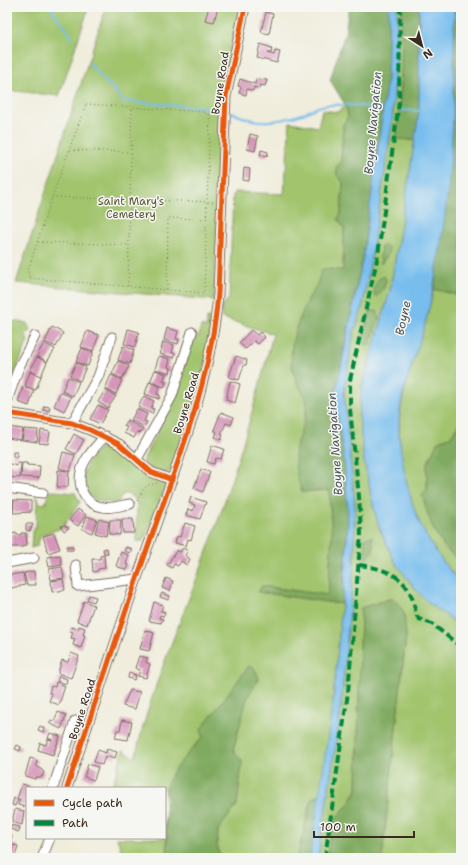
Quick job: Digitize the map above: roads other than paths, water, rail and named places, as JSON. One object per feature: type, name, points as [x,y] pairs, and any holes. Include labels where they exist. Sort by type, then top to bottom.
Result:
[{"type":"street","name":"Boyne Road","points":[[67,787],[169,479],[200,393],[215,326],[226,96],[245,7]]},
{"type":"street","points":[[137,460],[172,396],[192,332]]},
{"type":"street","points":[[7,401],[19,368],[35,336]]},
{"type":"street","points":[[72,423],[98,377],[112,337]]},
{"type":"street","points":[[7,413],[72,423],[105,436],[118,444],[151,472],[169,479]]},
{"type":"street","points":[[105,436],[87,458],[81,474],[81,490],[89,501],[103,507],[130,504]]},
{"type":"street","points":[[7,488],[43,493]]},
{"type":"street","points":[[7,563],[34,558]]},
{"type":"street","points":[[76,565],[78,586],[137,579]]},
{"type":"street","points":[[53,787],[75,721]]},
{"type":"street","points":[[62,763],[74,767]]},
{"type":"street","points":[[42,858],[50,839]]},
{"type":"water","points":[[389,7],[397,7],[397,47],[392,124],[371,260],[362,309],[353,335],[344,393],[355,505],[354,562],[340,717],[318,858],[310,858],[333,701],[346,561],[348,515],[344,460],[335,396],[363,257],[387,79]]},
{"type":"water","name":"Boyne","points":[[419,7],[454,7],[452,146],[447,202],[437,267],[424,328],[402,397],[399,432],[406,481],[422,528],[439,556],[461,583],[461,626],[431,605],[417,591],[395,562],[379,527],[373,505],[364,460],[359,415],[362,387],[390,291],[419,112]]},
{"type":"waterway","points":[[50,7],[68,31],[72,39]]},
{"type":"waterway","points":[[90,63],[96,72],[123,101],[220,109]]},
{"type":"waterway","name":"Boyne Navigation","points":[[231,112],[258,121],[275,121],[293,117],[317,107],[328,105],[380,108]]},
{"type":"waterway","points":[[401,110],[420,111]]},
{"type":"park label","name":"Saint Mary's Cemetery","points":[[131,207]]}]
